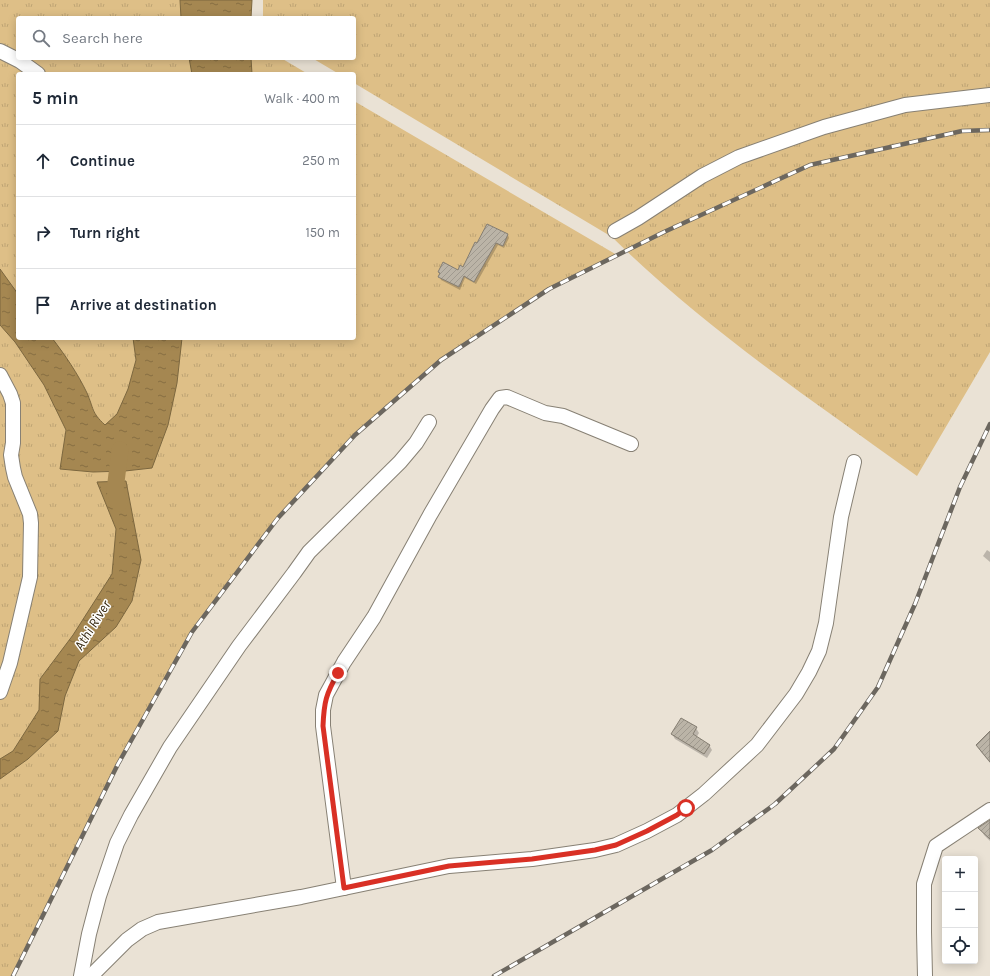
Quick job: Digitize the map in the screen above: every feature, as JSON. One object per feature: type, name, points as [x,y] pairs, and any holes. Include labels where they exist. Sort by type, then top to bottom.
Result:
[{"type":"street","points":[[0,51],[16,59]]},
{"type":"street","points":[[18,60],[35,72]]},
{"type":"street","points":[[615,231],[638,218],[702,176],[739,157],[824,127],[905,105],[990,95]]},
{"type":"street","points":[[0,375],[13,403],[13,468],[32,523],[30,577],[10,663],[0,692]]},
{"type":"street","points":[[344,888],[323,726],[323,710],[326,695],[344,662],[374,616],[492,408],[500,398],[507,397],[545,413],[563,416],[631,444]]},
{"type":"street","points":[[81,976],[89,934],[99,896],[117,843],[131,815],[170,747],[235,652],[309,552],[400,462],[416,444],[429,422]]},
{"type":"street","points":[[91,976],[127,940],[142,929],[158,922],[293,898],[449,866],[571,854],[616,845],[677,815],[704,794],[757,745],[780,717],[796,694],[819,651],[826,623],[841,517],[854,462]]},
{"type":"street","points":[[926,976],[924,884],[936,846],[990,810]]},
{"type":"green space","points":[[0,0],[201,0],[215,16],[16,16],[16,60],[284,60],[305,72],[16,72],[16,340],[356,340],[356,102],[617,255],[549,289],[441,360],[355,435],[278,518],[192,632],[118,764],[13,976],[0,976]]},
{"type":"green space","points":[[263,0],[990,0],[990,352],[917,476],[721,333],[647,270],[612,237],[356,84],[356,72],[336,72],[315,60],[356,60],[356,16],[263,16]]},
{"type":"water","points":[[180,0],[252,0],[251,16],[181,16]]},
{"type":"water","points":[[189,60],[251,60],[252,72],[192,72]]},
{"type":"water","points":[[0,269],[16,291],[16,340],[53,340],[80,379],[93,410],[100,421],[105,425],[117,414],[128,389],[136,360],[133,340],[182,340],[177,383],[168,425],[152,468],[93,472],[60,469],[66,430],[44,385],[15,342],[0,325]]},
{"type":"water","points":[[126,481],[141,560],[132,601],[116,627],[79,661],[65,696],[58,731],[28,759],[0,779],[0,759],[13,751],[39,710],[40,679],[73,635],[112,574],[116,529],[97,482]]},
{"type":"building","points":[[487,224],[508,234],[503,246],[496,243],[474,282],[464,276],[459,287],[438,277],[440,273],[438,272],[443,262],[458,270],[460,265],[463,267],[475,242],[477,243]]},
{"type":"building","points":[[681,718],[697,727],[693,734],[710,745],[704,754],[671,734]]},
{"type":"building","points":[[990,731],[990,762],[976,745]]},
{"type":"building","points":[[990,820],[990,839],[978,828]]},
{"type":"waterway","name":"Athi River","points":[[119,503],[115,490],[120,450]]},
{"type":"railway","points":[[13,976],[118,764],[192,632],[278,518],[355,435],[441,360],[549,289],[664,232],[810,165],[962,131],[990,130]]},
{"type":"railway","points":[[494,976],[712,850],[775,804],[834,749],[878,687],[915,604],[960,487],[990,424]]},
{"type":"route","points":[[338,673],[326,695],[323,710],[323,726],[344,888],[449,866],[532,859],[595,850],[616,845],[647,831],[677,815],[686,808]]}]
